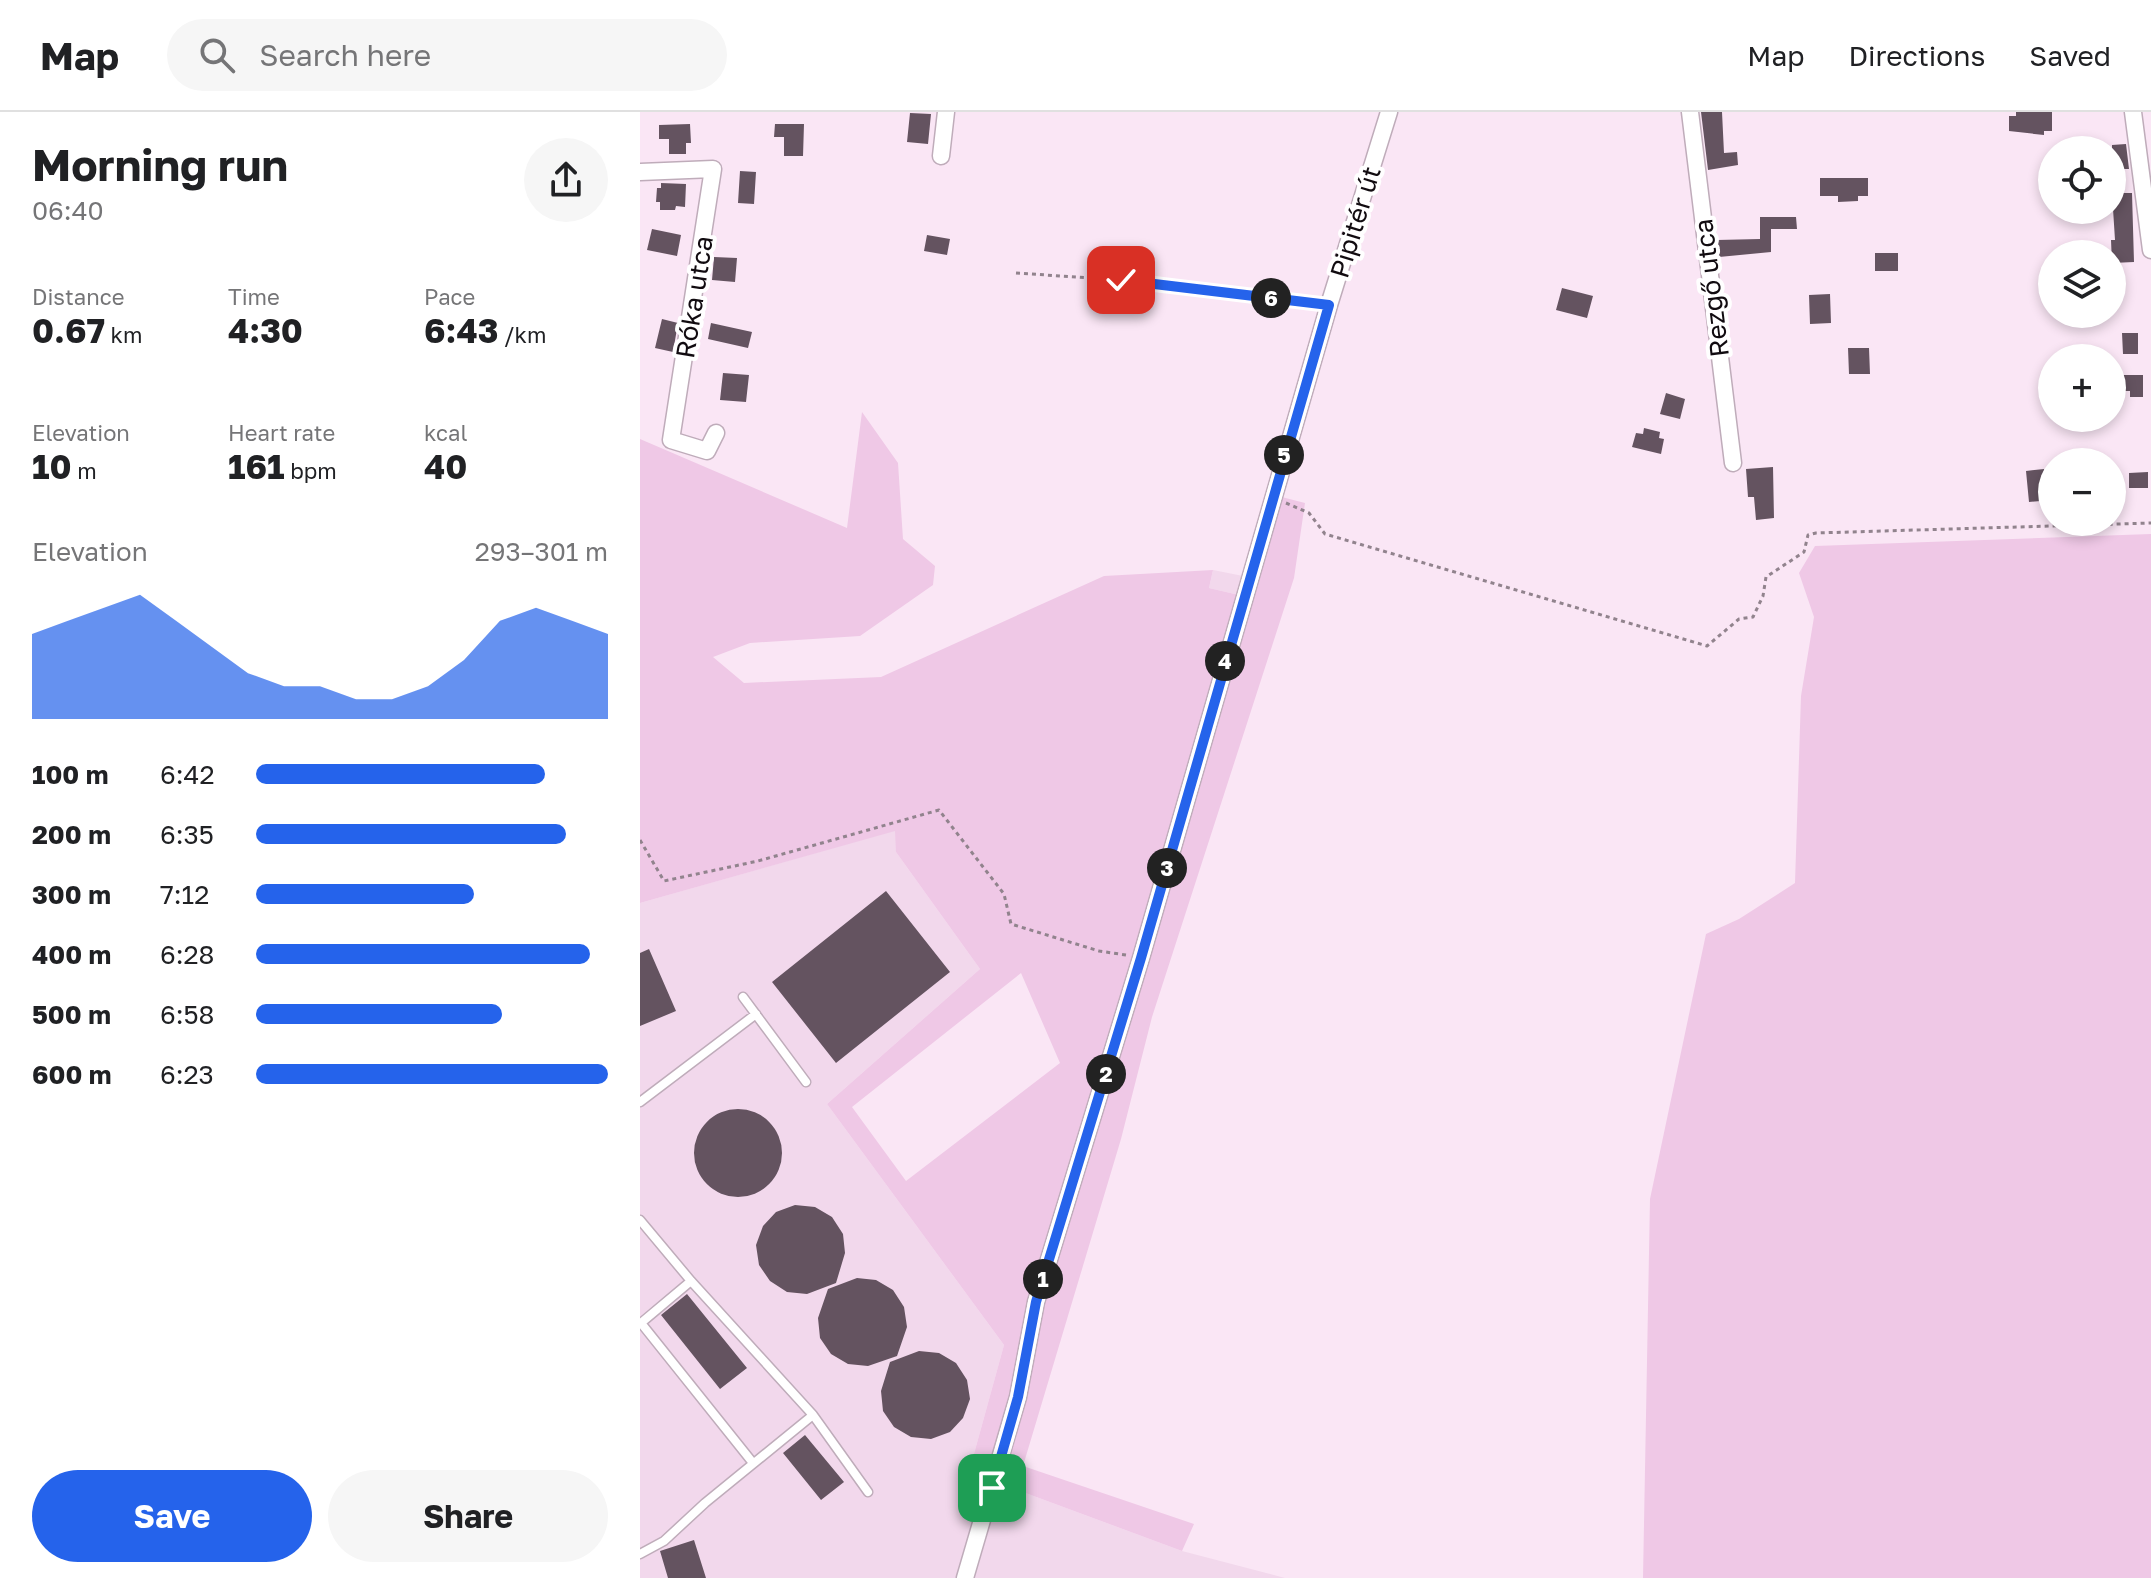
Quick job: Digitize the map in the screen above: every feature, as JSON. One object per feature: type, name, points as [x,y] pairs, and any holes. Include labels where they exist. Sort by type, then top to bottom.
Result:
[{"type":"street","points":[[941,156],[946,112]]},
{"type":"street","name":"Pipitér út","points":[[965,1578],[1018,1397],[1036,1302],[1141,958],[1272,497],[1389,112]]},
{"type":"street","name":"Rezgő utca","points":[[1690,112],[1733,463]]},
{"type":"street","points":[[2133,112],[2151,250]]},
{"type":"street","name":"Róka utca","points":[[640,172],[713,169],[671,440],[707,451],[716,433]]},
{"type":"lane","points":[[743,997],[806,1082]]},
{"type":"lane","points":[[640,1102],[756,1014]]},
{"type":"lane","points":[[640,1220],[813,1415],[868,1492]]},
{"type":"lane","points":[[691,1281],[641,1323],[753,1463]]},
{"type":"lane","points":[[640,1554],[664,1541],[813,1415]]},
{"type":"path","points":[[1016,273],[1121,280],[1329,305]]},
{"type":"path","points":[[1272,497],[1309,513],[1325,534],[1707,646],[1739,619],[1753,617],[1763,596],[1766,577],[1804,552],[1808,535],[2151,523]]},
{"type":"path","points":[[640,840],[664,881],[758,861],[939,810],[1004,894],[1011,924],[1099,951],[1141,958]]},
{"type":"shaded area","points":[[862,412],[898,463],[903,539],[935,566],[933,585],[860,636],[750,643],[713,657],[744,683],[881,677],[1104,576],[1213,570],[1209,588],[1239,595],[1266,493],[1305,503],[1294,578],[1152,1017],[1121,1139],[1023,1466],[1194,1524],[1182,1551],[969,1472],[1004,1345],[827,1104],[980,969],[896,852],[895,831],[640,903],[640,439],[847,528]],"holes":[[[1021,973],[1060,1063],[906,1181],[852,1107]]]},
{"type":"shaded area","points":[[2151,534],[2151,1578],[1643,1578],[1650,1199],[1706,934],[1739,919],[1795,883],[1801,696],[1814,617],[1799,573],[1815,546]]},
{"type":"shaded area","points":[[1213,570],[1243,576],[1239,595],[1209,588]]},
{"type":"shaded area","points":[[896,830],[896,852],[980,969],[827,1104],[1004,1345],[969,1472],[1182,1551],[1285,1578],[640,1578],[640,903]]},
{"type":"building","points":[[1701,112],[1722,112],[1724,153],[1737,152],[1738,165],[1708,170]]},
{"type":"building","points":[[2016,112],[2052,112],[2052,131],[2044,131],[2044,135],[2009,131],[2009,116],[2016,116]]},
{"type":"building","points":[[910,113],[931,114],[928,144],[907,142]]},
{"type":"building","points":[[690,124],[691,143],[686,143],[686,154],[669,154],[669,139],[659,139],[659,125]]},
{"type":"building","points":[[775,124],[804,124],[803,156],[784,156],[784,137],[774,137]]},
{"type":"building","points":[[740,171],[756,172],[754,204],[738,203]]},
{"type":"building","points":[[1820,178],[1868,178],[1868,196],[1858,196],[1858,201],[1838,202],[1838,196],[1820,196]]},
{"type":"building","points":[[661,183],[686,184],[685,207],[660,210],[660,202],[656,202],[657,188],[661,188]]},
{"type":"building","points":[[2126,193],[2132,193],[2134,262],[2126,262],[2126,240],[2115,240],[2114,224],[2126,224]]},
{"type":"building","points":[[1760,217],[1796,217],[1797,229],[1771,229],[1771,252],[1719,257],[1717,240],[1760,239]]},
{"type":"building","points":[[652,229],[681,235],[677,256],[647,250]]},
{"type":"building","points":[[927,235],[950,239],[947,255],[924,251]]},
{"type":"building","points":[[1875,253],[1898,253],[1898,271],[1875,271]]},
{"type":"building","points":[[714,257],[737,258],[735,282],[712,280]]},
{"type":"building","points":[[1562,288],[1593,296],[1587,318],[1556,310]]},
{"type":"building","points":[[1830,294],[1831,323],[1810,324],[1809,295]]},
{"type":"building","points":[[662,319],[678,323],[673,352],[655,348]]},
{"type":"building","points":[[711,323],[752,332],[748,348],[708,339]]},
{"type":"building","points":[[2122,333],[2138,333],[2138,354],[2126,354],[2126,344],[2123,344]]},
{"type":"building","points":[[1848,348],[1869,348],[1870,374],[1849,374]]},
{"type":"building","points":[[723,373],[749,375],[746,402],[720,400]]},
{"type":"building","points":[[2126,375],[2143,375],[2143,397],[2130,397],[2130,391],[2126,391]]},
{"type":"building","points":[[1666,393],[1685,399],[1680,419],[1660,414]]},
{"type":"building","points":[[1644,428],[1660,432],[1659,438],[1664,439],[1661,454],[1632,447],[1636,433],[1643,434]]},
{"type":"building","points":[[1773,467],[1774,518],[1756,520],[1754,497],[1748,497],[1746,469]]},
{"type":"building","points":[[2038,470],[2038,501],[2029,502],[2026,471]]},
{"type":"building","points":[[2148,472],[2148,488],[2129,488],[2129,473]]},
{"type":"building","points":[[886,891],[950,972],[836,1063],[772,982]]},
{"type":"building","points":[[649,949],[676,1011],[640,1026],[640,953]]},
{"type":"building","points":[[738,1109],[755,1112],[769,1122],[779,1136],[782,1153],[779,1170],[769,1184],[755,1194],[738,1197],[721,1194],[707,1184],[697,1170],[694,1153],[697,1136],[707,1122],[721,1112]]},
{"type":"building","points":[[795,1205],[815,1207],[832,1217],[843,1234],[845,1253],[836,1283],[807,1294],[787,1292],[770,1281],[759,1265],[756,1245],[763,1226],[776,1212]]},
{"type":"building","points":[[857,1278],[876,1280],[893,1290],[904,1307],[907,1327],[897,1356],[868,1366],[848,1364],[831,1354],[820,1338],[818,1318],[828,1289]]},
{"type":"building","points":[[687,1294],[747,1368],[720,1389],[661,1315]]},
{"type":"building","points":[[919,1351],[939,1353],[956,1363],[967,1380],[970,1399],[963,1418],[950,1432],[931,1439],[911,1437],[894,1427],[883,1411],[881,1391],[890,1362]]},
{"type":"building","points":[[805,1435],[844,1482],[821,1500],[783,1453]]},
{"type":"building","points":[[694,1540],[706,1578],[668,1578],[660,1551]]},
{"type":"route","points":[[992,1488],[1018,1397],[1036,1302],[1141,958],[1329,305],[1121,280]]}]
